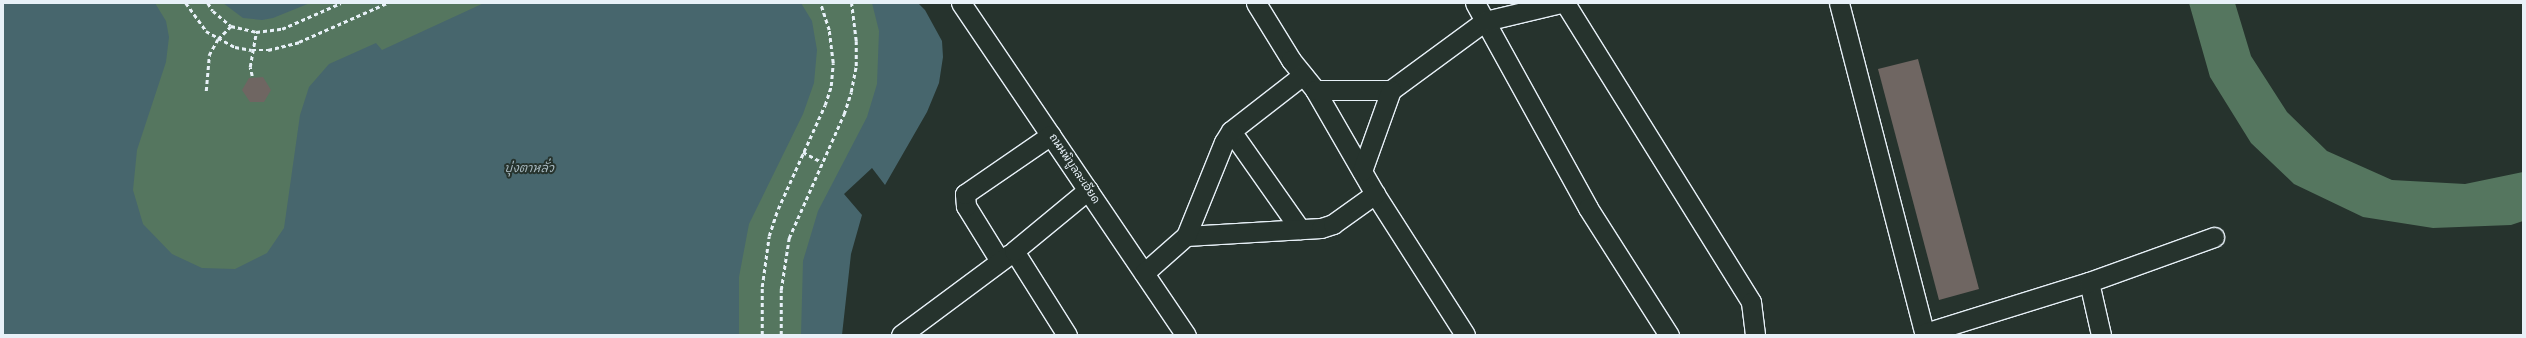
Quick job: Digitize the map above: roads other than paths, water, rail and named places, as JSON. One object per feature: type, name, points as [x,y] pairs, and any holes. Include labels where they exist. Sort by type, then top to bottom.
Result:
[{"type":"street","name":"ถนนพิบูลละเอียด","points":[[961,3],[1144,273],[1182,333]]},
{"type":"street","points":[[1256,3],[1302,75],[1314,90],[1375,194],[1465,335]]},
{"type":"street","points":[[1474,3],[1588,208],[1669,335]]},
{"type":"street","points":[[1362,172],[1391,90],[1485,21],[1561,3]]},
{"type":"street","points":[[1565,3],[1752,302],[1755,335]]},
{"type":"street","points":[[1839,3],[1925,334],[2089,282],[2214,237]]},
{"type":"street","points":[[1144,273],[1186,236],[1224,142],[1232,132],[1302,75]]},
{"type":"street","points":[[1314,90],[1391,90]]},
{"type":"street","points":[[1232,132],[1300,229]]},
{"type":"street","points":[[1051,135],[965,194],[966,206],[1007,256],[1067,335]]},
{"type":"street","points":[[901,335],[1007,256],[1088,190]]},
{"type":"street","points":[[1186,236],[1321,228],[1333,224],[1375,194]]},
{"type":"street","points":[[2089,282],[2102,335]]},
{"type":"water","name":"บุ่งตาหลั่ว","points":[[3,3],[155,3],[166,21],[169,37],[166,62],[137,150],[133,190],[143,224],[172,254],[202,268],[235,269],[267,253],[284,228],[300,115],[309,87],[329,64],[376,43],[382,50],[484,3],[801,3],[812,21],[817,50],[814,83],[803,114],[749,224],[739,277],[739,335],[3,335]]},
{"type":"water","points":[[223,3],[310,3],[273,18],[262,20],[243,18]]},
{"type":"water","points":[[872,3],[918,3],[925,10],[942,41],[943,57],[939,83],[927,112],[885,185],[872,168],[844,194],[862,215],[851,254],[842,335],[801,335],[803,261],[818,211],[867,117],[877,84],[879,31]]}]
